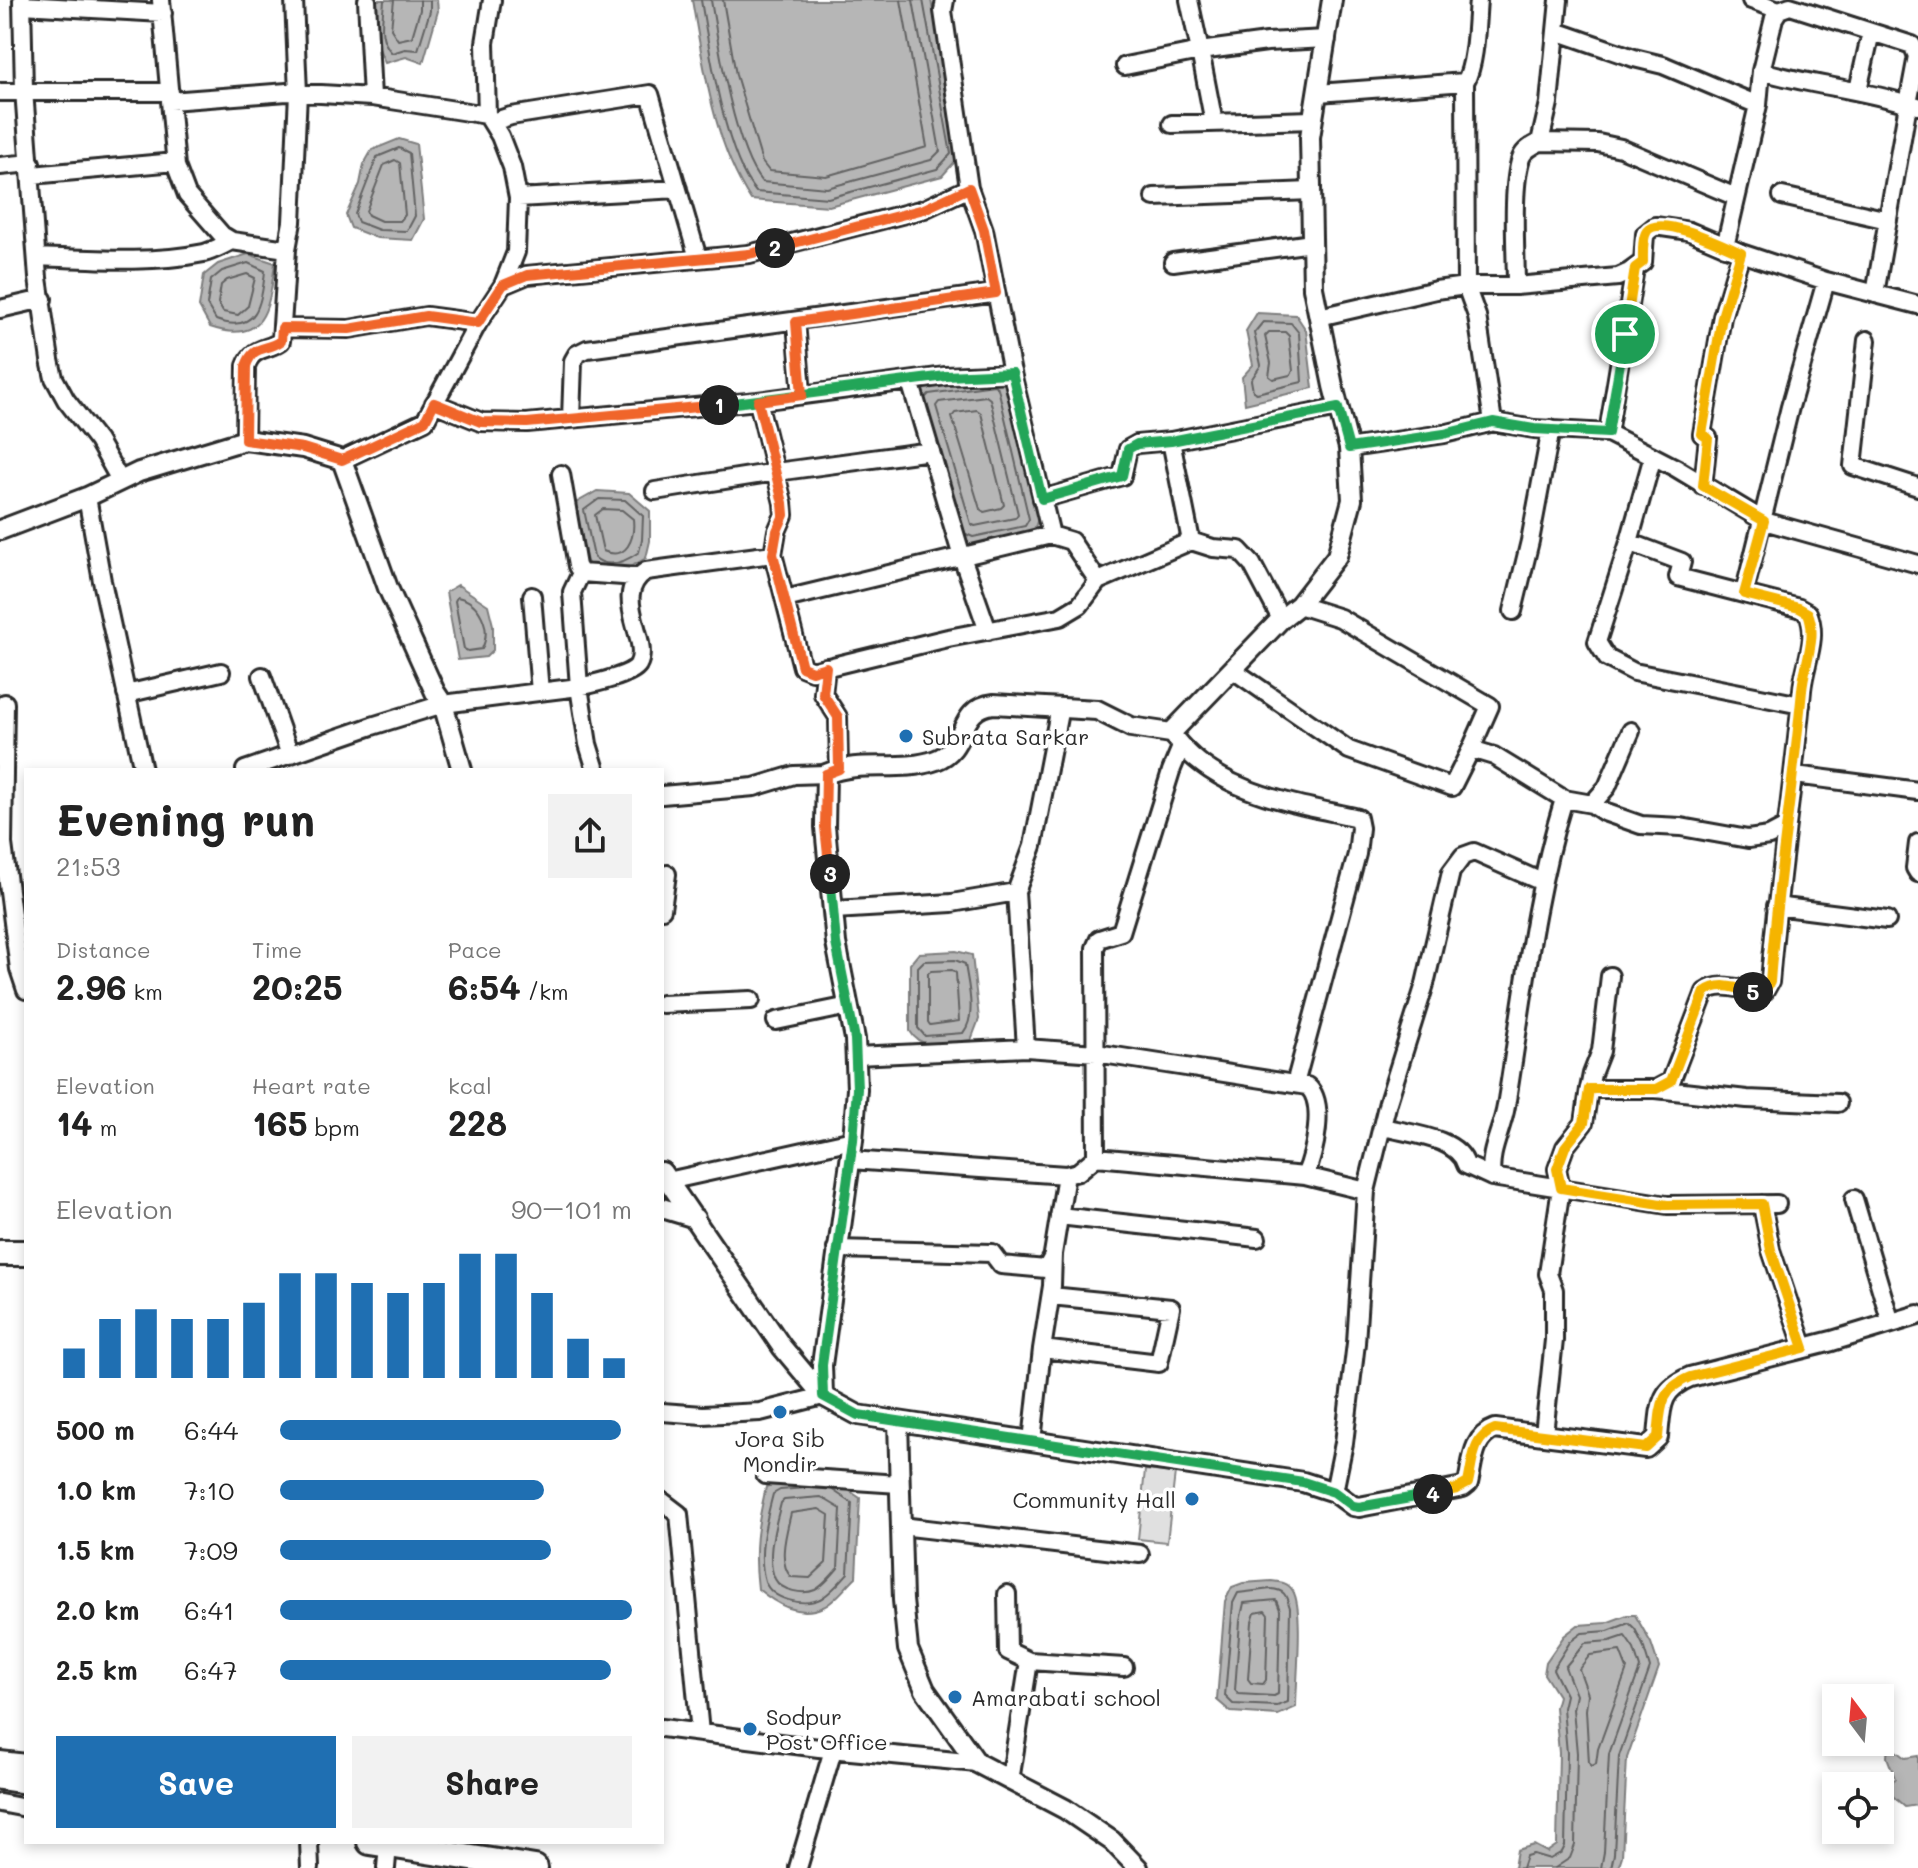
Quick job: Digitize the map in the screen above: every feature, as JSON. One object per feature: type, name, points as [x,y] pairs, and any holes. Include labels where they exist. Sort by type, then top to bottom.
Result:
[{"type":"main road","points":[[0,1253],[24,1253]]},
{"type":"main road","points":[[0,1777],[24,1781]]},
{"type":"main road","points":[[381,1852],[453,1862],[535,1868]]},
{"type":"street","points":[[245,440],[246,366],[249,355],[281,341],[287,249],[292,222],[298,93],[294,0]]},
{"type":"street","points":[[367,0],[372,97]]},
{"type":"street","points":[[0,530],[87,497],[139,472],[245,440],[303,448],[342,460],[425,421],[478,323],[503,285],[516,252],[518,198],[512,167],[500,136],[489,119],[485,43],[492,0]]},
{"type":"street","points":[[945,0],[943,11],[969,188],[984,230],[1012,373],[1051,535]]},
{"type":"street","points":[[1189,0],[1214,123]]},
{"type":"street","points":[[1096,1157],[1095,948],[1099,939],[1121,932],[1171,771],[1176,740],[1233,670],[1281,619],[1299,605],[1337,556],[1352,500],[1349,448],[1313,288],[1310,137],[1332,0]]},
{"type":"street","points":[[1478,0],[1472,54],[1465,82],[1466,286],[1477,316],[1493,422]]},
{"type":"street","points":[[1540,142],[1549,103],[1559,0]]},
{"type":"street","points":[[1751,0],[1779,10]]},
{"type":"street","points":[[120,480],[98,441],[66,400],[54,378],[37,257],[24,90],[22,3],[162,6],[175,162],[187,195],[222,235],[232,241],[287,249]]},
{"type":"street","points":[[1703,486],[1708,438],[1702,434],[1733,250],[1736,197],[1758,105],[1761,71],[1774,18],[1779,10],[1790,6],[1912,45],[1916,50],[1913,105],[1875,294]]},
{"type":"street","points":[[1556,31],[1663,65],[1758,105]]},
{"type":"street","points":[[1858,90],[1871,32]]},
{"type":"street","points":[[1125,66],[1267,42],[1327,39]]},
{"type":"street","points":[[1761,71],[1797,81],[1858,90],[1913,105]]},
{"type":"street","points":[[1318,93],[1465,82]]},
{"type":"street","points":[[0,92],[24,90],[170,96],[298,93],[372,97],[489,119],[650,94],[698,258]]},
{"type":"street","points":[[1172,124],[1313,120]]},
{"type":"street","points":[[1516,286],[1516,198],[1521,155],[1540,142],[1598,143],[1621,148],[1736,197]]},
{"type":"street","points":[[0,166],[32,169],[175,162]]},
{"type":"street","points":[[503,285],[527,275],[749,254],[924,209],[969,188]]},
{"type":"street","points":[[518,198],[678,189]]},
{"type":"street","points":[[1154,197],[1311,191]]},
{"type":"street","points":[[1782,196],[1888,220]]},
{"type":"street","points":[[1319,317],[1466,286],[1516,286],[1618,277],[1643,262],[1645,234],[1655,226],[1689,231],[1733,250],[1826,281],[1918,305]]},
{"type":"street","points":[[37,257],[94,260],[206,253],[232,241]]},
{"type":"street","points":[[1173,262],[1312,243]]},
{"type":"street","points":[[1608,433],[1635,268]]},
{"type":"street","points":[[1744,594],[1790,407],[1826,281]]},
{"type":"street","points":[[571,419],[573,361],[577,354],[587,349],[996,293]]},
{"type":"street","points":[[0,309],[43,299]]},
{"type":"street","points":[[282,328],[349,329],[426,316],[478,323]]},
{"type":"street","points":[[796,322],[802,395]]},
{"type":"street","points":[[1867,340],[1853,466],[1918,487]]},
{"type":"street","points":[[434,403],[481,422],[527,423],[758,401],[910,381],[1012,373]]},
{"type":"street","points":[[910,381],[962,557],[988,631]]},
{"type":"street","points":[[758,401],[784,515],[773,554],[802,667],[812,671],[1060,617],[1080,605],[1098,581],[1191,541],[1213,548],[1239,550],[1252,564],[1281,619]]},
{"type":"street","points":[[1042,499],[1122,476],[1128,449],[1137,444],[1171,441],[1338,408]]},
{"type":"street","points":[[1349,448],[1444,434],[1493,422],[1534,429],[1608,433],[1764,521],[1918,564]]},
{"type":"street","points":[[1513,611],[1551,429]]},
{"type":"street","points":[[1171,441],[1191,541]]},
{"type":"street","points":[[655,491],[931,451]]},
{"type":"street","points":[[1653,456],[1597,642],[1607,658],[1634,672],[1801,705]]},
{"type":"street","points":[[342,460],[388,588],[443,704],[461,768]]},
{"type":"street","points":[[561,474],[577,566],[581,573]]},
{"type":"street","points":[[87,497],[143,768]]},
{"type":"street","points":[[785,599],[1051,535],[1071,541],[1098,581]]},
{"type":"street","points":[[1629,542],[1682,562],[1678,577],[1799,608],[1808,613],[1813,632],[1776,906],[1770,982],[1765,991],[1721,986],[1705,992],[1671,1081],[1656,1089]]},
{"type":"street","points":[[251,768],[443,704],[579,687],[630,672],[638,665],[640,654],[630,593],[637,577],[646,571],[773,554]]},
{"type":"street","points":[[581,573],[637,577]]},
{"type":"street","points":[[581,573],[572,592],[579,687],[588,744],[595,768]]},
{"type":"street","points":[[532,596],[540,692]]},
{"type":"street","points":[[1233,670],[1349,750],[1452,787],[1490,706],[1340,618],[1299,605]]},
{"type":"street","points":[[823,1396],[822,1365],[853,1140],[857,1089],[849,1006],[836,943],[825,827],[838,717],[823,694],[826,667]]},
{"type":"street","points":[[126,694],[221,672]]},
{"type":"street","points":[[262,676],[290,755]]},
{"type":"street","points":[[5,703],[2,821],[19,969],[24,984]]},
{"type":"street","points":[[664,795],[754,787],[794,775],[907,766],[939,759],[959,742],[968,716],[980,705],[1060,707],[1097,710],[1131,727],[1176,740],[1224,780],[1260,795],[1358,818],[1357,854],[1295,1084]]},
{"type":"street","points":[[1026,1048],[1016,892],[1033,846],[1060,707]]},
{"type":"street","points":[[1592,804],[1607,787],[1631,731]]},
{"type":"street","points":[[1471,749],[1494,756],[1564,799],[1592,804],[1604,812],[1641,825],[1681,827],[1748,839],[1769,836],[1786,827]]},
{"type":"street","points":[[1795,775],[1918,791]]},
{"type":"street","points":[[1492,1177],[1489,1163],[1505,1111],[1542,882],[1564,799]]},
{"type":"street","points":[[1918,843],[1915,868],[1918,873]]},
{"type":"street","points":[[1334,1492],[1344,1443],[1356,1343],[1366,1191],[1388,1102],[1425,984],[1451,872],[1463,856],[1474,852],[1542,882]]},
{"type":"street","points":[[664,895],[667,874]]},
{"type":"street","points":[[834,910],[952,903],[1016,892]]},
{"type":"street","points":[[1776,906],[1887,920]]},
{"type":"street","points":[[1544,1434],[1554,1340],[1554,1290],[1548,1274],[1561,1188],[1557,1169],[1565,1147],[1584,1123],[1592,1074],[1601,1051],[1610,976]]},
{"type":"street","points":[[664,1004],[751,1000]]},
{"type":"street","points":[[776,1021],[849,1006]]},
{"type":"street","points":[[856,1056],[1026,1048],[1096,1053],[1307,1086],[1317,1099],[1318,1115],[1310,1165],[1305,1176]]},
{"type":"street","points":[[1589,1089],[1656,1089],[1747,1099],[1838,1103]]},
{"type":"street","points":[[1384,1127],[1450,1145],[1463,1156],[1466,1165],[1492,1177],[1667,1205],[1769,1204],[1771,1250],[1804,1348]]},
{"type":"street","points":[[853,1140],[665,1176],[782,1347],[823,1396],[858,1415],[1303,1482],[1334,1492],[1359,1507],[1457,1489],[1468,1483],[1477,1441],[1484,1433],[1495,1429],[1646,1448],[1658,1437],[1661,1405],[1674,1384],[1918,1315]]},
{"type":"street","points":[[850,1160],[1066,1175],[1078,1172],[1096,1157],[1305,1176],[1366,1191]]},
{"type":"street","points":[[1032,1441],[1051,1296],[1053,1254],[1066,1175]]},
{"type":"street","points":[[1854,1199],[1891,1323]]},
{"type":"street","points":[[664,1209],[695,1218]]},
{"type":"street","points":[[1059,1216],[1257,1238]]},
{"type":"street","points":[[836,1249],[992,1253],[1001,1265],[1046,1269],[1053,1254]]},
{"type":"street","points":[[1042,1349],[1159,1363],[1171,1308],[1051,1296]]},
{"type":"street","points":[[664,1412],[703,1415],[760,1412],[823,1396]]},
{"type":"street","points":[[898,1421],[908,1649],[925,1690],[977,1763]]},
{"type":"street","points":[[765,1475],[899,1484]]},
{"type":"street","points":[[664,1503],[679,1514],[700,1733]]},
{"type":"street","points":[[901,1526],[1140,1554]]},
{"type":"street","points":[[1007,1594],[1008,1651],[1029,1661],[1124,1667]]},
{"type":"street","points":[[1010,1781],[1029,1661]]},
{"type":"street","points":[[664,1728],[833,1750],[977,1763],[1065,1809],[1112,1841],[1138,1868]]},
{"type":"street","points":[[798,1868],[833,1750]]},
{"type":"street","points":[[0,1760],[24,1763]]},
{"type":"street","points":[[0,1803],[24,1808]]},
{"type":"street","points":[[309,1844],[310,1868]]},
{"type":"shaded area","points":[[1145,1470],[1175,1473],[1167,1542],[1138,1539]]},
{"type":"water","points":[[377,0],[437,0],[438,11],[423,63],[406,57],[385,63],[372,32]]},
{"type":"water","points":[[692,0],[931,0],[960,156],[942,176],[829,206],[751,200],[727,154],[719,129]]},
{"type":"water","points":[[399,139],[416,144],[424,219],[413,240],[377,238],[351,228],[346,215],[372,150]]},
{"type":"water","points":[[248,254],[275,263],[267,308],[254,327],[243,331],[229,332],[210,327],[199,307],[204,275],[218,264]]},
{"type":"water","points":[[1257,313],[1296,315],[1306,330],[1313,388],[1245,404],[1242,377],[1253,365],[1246,331]]},
{"type":"water","points":[[996,377],[1004,381],[1038,519],[1033,532],[972,546],[957,539],[915,400],[922,387]]},
{"type":"water","points":[[597,491],[629,493],[650,511],[650,541],[646,558],[624,569],[608,572],[594,568],[587,562],[574,504]]},
{"type":"water","points":[[458,585],[488,605],[493,625],[493,650],[486,657],[458,660],[446,592]]},
{"type":"water","points":[[956,951],[972,955],[979,1019],[971,1040],[938,1044],[922,1042],[910,1031],[910,964],[919,953]]},
{"type":"water","points":[[778,1482],[838,1483],[860,1498],[856,1577],[832,1602],[814,1610],[788,1608],[758,1589],[756,1549],[760,1514],[766,1487]]},
{"type":"water","points":[[1271,1581],[1289,1586],[1296,1600],[1299,1629],[1296,1707],[1278,1715],[1231,1712],[1217,1700],[1225,1601],[1232,1587]]},
{"type":"water","points":[[1635,1615],[1651,1643],[1659,1667],[1627,1758],[1622,1856],[1618,1868],[1514,1868],[1517,1850],[1534,1845],[1547,1852],[1557,1845],[1559,1753],[1555,1707],[1558,1696],[1544,1674],[1546,1662],[1564,1636],[1578,1625],[1606,1623]]},
{"type":"water","points":[[1894,1750],[1905,1758],[1918,1756],[1918,1805],[1905,1807],[1894,1797],[1894,1772],[1887,1757],[1894,1756]]},
{"type":"place","name":"Subrata Sarkar","points":[[906,736]]},
{"type":"place","name":"Jora Sib Mondir","points":[[780,1412]]},
{"type":"place","name":"Community Hall","points":[[1192,1499]]},
{"type":"place","name":"Amarabati school","points":[[955,1697]]},
{"type":"place","name":"Sodpur Post Office","points":[[750,1729]]},
{"type":"route","points":[[1625,334],[1608,433],[1534,429],[1493,422],[1444,434],[1349,448],[1338,408],[1171,441],[1137,444],[1128,449],[1122,476],[1042,499],[1012,373],[946,376],[758,401],[527,423],[481,422],[434,403],[425,421],[342,460],[303,448],[245,440],[246,366],[249,355],[281,341],[282,328],[349,329],[426,316],[478,323],[503,285],[527,275],[749,254],[924,209],[969,188],[984,230],[996,293],[796,322],[802,395],[758,401],[783,503],[784,515],[773,554],[802,667],[812,671],[826,667],[823,694],[838,717],[839,769],[826,774],[825,827],[836,943],[855,1039],[857,1089],[853,1140],[822,1365],[823,1396],[858,1415],[1303,1482],[1334,1492],[1359,1507],[1463,1487],[1468,1483],[1477,1441],[1484,1433],[1495,1429],[1646,1448],[1658,1437],[1661,1405],[1674,1384],[1690,1377],[1804,1348],[1771,1250],[1762,1204],[1667,1205],[1561,1188],[1557,1169],[1565,1147],[1584,1123],[1589,1089],[1656,1089],[1671,1081],[1705,992],[1721,986],[1765,991],[1770,982],[1777,894],[1795,775],[1802,686],[1813,632],[1808,613],[1799,608],[1744,594],[1764,521],[1703,486],[1708,438],[1702,434],[1722,317],[1741,253],[1689,231],[1655,226],[1649,228],[1645,234],[1643,262],[1635,268],[1625,334]]}]
